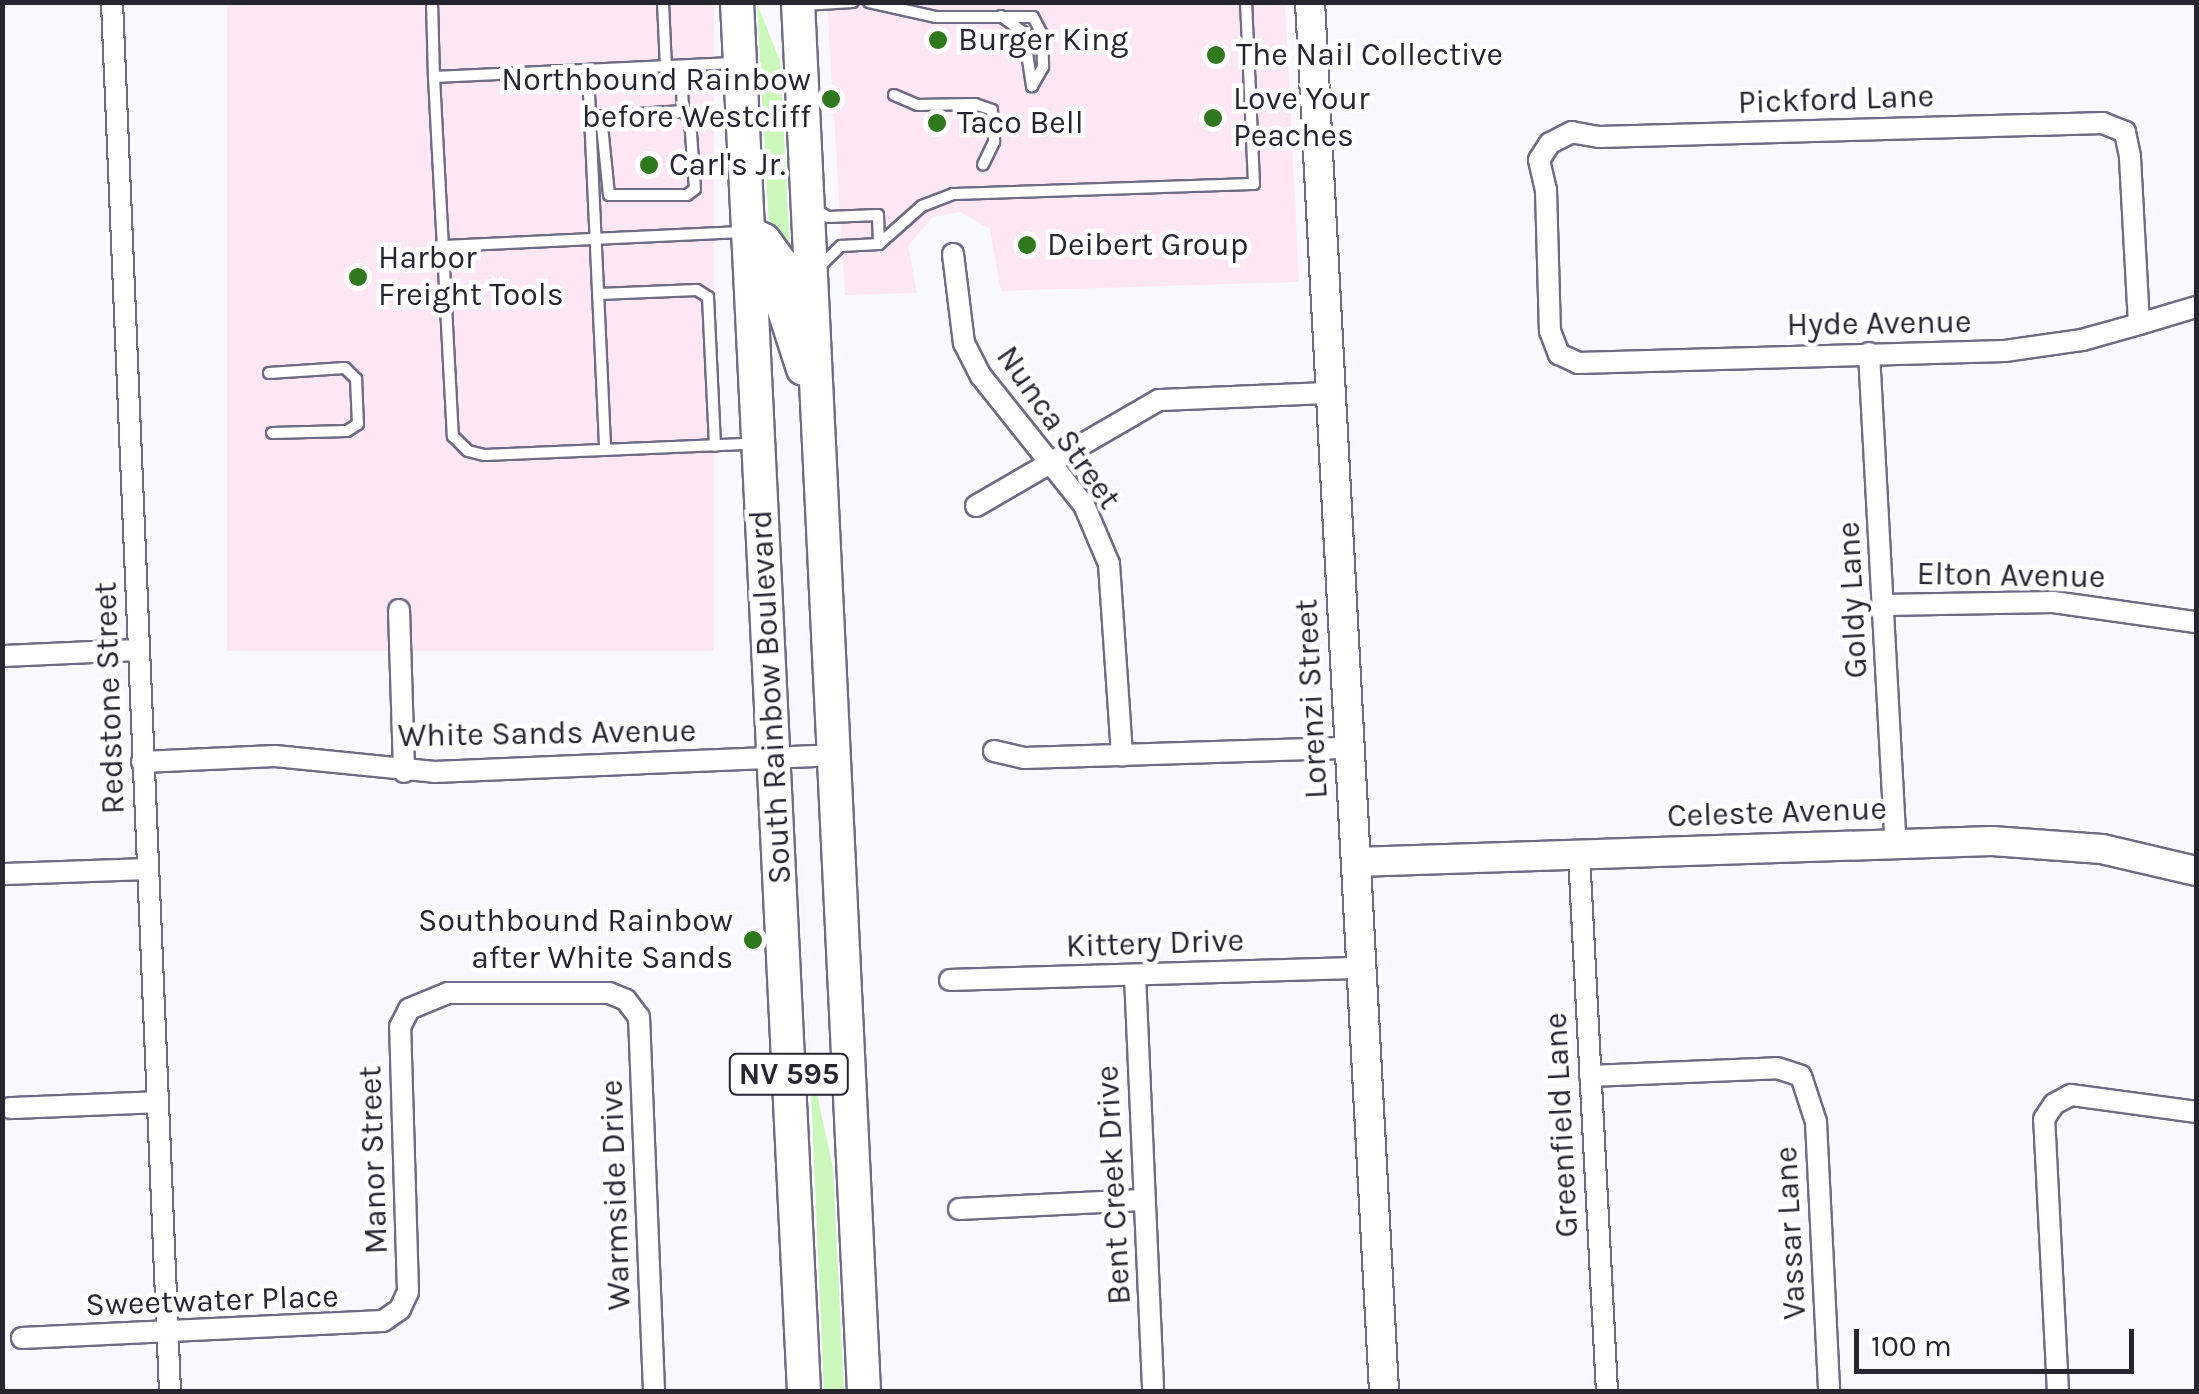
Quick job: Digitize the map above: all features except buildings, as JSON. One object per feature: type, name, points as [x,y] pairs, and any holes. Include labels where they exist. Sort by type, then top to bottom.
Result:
[{"type":"main road","name":"South Rainbow Boulevard","points":[[736,2],[804,1392]]},
{"type":"main road","name":"South Rainbow Boulevard","points":[[798,4],[864,1392]]},
{"type":"main road","points":[[748,232],[764,240],[780,263],[783,308],[817,414]]},
{"type":"street","name":"Redstone Street","points":[[112,2],[145,868],[170,1392]]},
{"type":"street","name":"Lorenzi Street","points":[[1310,2],[1384,1392]]},
{"type":"street","name":"Pickford Lane","points":[[1559,354],[1550,332],[1546,190],[1538,160],[1550,143],[1572,132],[2104,123],[2125,132],[2139,324]]},
{"type":"street","name":"Nunca Street","points":[[954,254],[964,343],[981,376],[1084,505],[1108,564],[1122,756]]},
{"type":"street","name":"Hyde Avenue","points":[[1559,354],[1578,363],[2041,348],[2196,307]]},
{"type":"street","name":"Goldy Lane","points":[[1869,352],[1896,844]]},
{"type":"street","points":[[976,506],[1159,400],[1329,394]]},
{"type":"street","name":"Elton Avenue","points":[[1884,605],[2052,602],[2196,622]]},
{"type":"street","points":[[399,610],[404,772]]},
{"type":"street","points":[[2,656],[139,650]]},
{"type":"street","points":[[994,750],[1024,758],[1350,748]]},
{"type":"street","name":"White Sands Avenue","points":[[142,762],[275,756],[404,772],[834,754]]},
{"type":"street","name":"Celeste Avenue","points":[[1356,862],[1896,844],[2062,844],[2196,871]]},
{"type":"street","name":"Greenfield Lane","points":[[1579,854],[1607,1392]]},
{"type":"street","points":[[2,874],[145,868]]},
{"type":"street","name":"Kittery Drive","points":[[950,980],[1361,968]]},
{"type":"street","name":"Bent Creek Drive","points":[[1135,975],[1154,1392]]},
{"type":"street","name":"Warmside Drive","points":[[408,1009],[448,994],[610,993],[626,1000],[640,1017],[654,1392]]},
{"type":"street","name":"Manor Street","points":[[400,1309],[408,1292],[400,1028],[408,1009]]},
{"type":"street","name":"Vassar Lane","points":[[1590,1076],[1777,1068],[1800,1076],[1816,1122],[1829,1392]]},
{"type":"street","points":[[2058,1392],[2040,1136],[2054,1104],[2084,1096],[2196,1112]]},
{"type":"street","points":[[10,1108],[158,1102]]},
{"type":"street","points":[[959,1209],[1143,1200]]},
{"type":"street","name":"Sweetwater Place","points":[[22,1338],[358,1325],[400,1309]]},
{"type":"lane","points":[[432,2],[454,436],[468,451],[484,455],[759,444]]},
{"type":"lane","points":[[663,2],[666,67]]},
{"type":"lane","points":[[798,4],[852,2]]},
{"type":"lane","points":[[869,2],[936,17],[994,14],[1032,16],[1039,24],[1043,67],[1032,86],[1024,33],[1018,24],[994,14]]},
{"type":"lane","points":[[811,277],[841,246],[880,244],[922,206],[984,192],[1254,184],[1246,2]]},
{"type":"lane","points":[[434,78],[740,63]]},
{"type":"lane","points":[[598,173],[605,191],[614,198],[692,193],[690,119],[683,111],[681,66]]},
{"type":"lane","points":[[588,71],[596,117],[596,238],[605,450]]},
{"type":"lane","points":[[894,95],[917,105],[975,104],[992,110],[994,142],[983,165]]},
{"type":"lane","points":[[596,117],[683,111]]},
{"type":"lane","points":[[807,204],[828,216],[878,214],[880,244]]},
{"type":"lane","points":[[444,246],[748,232]]},
{"type":"lane","points":[[599,294],[698,290],[708,297],[715,446]]},
{"type":"lane","points":[[269,373],[346,368],[356,379],[358,424],[347,432],[272,433]]},
{"type":"shaded area","points":[[227,3],[714,3],[714,651],[227,651]]},
{"type":"shaded area","points":[[827,3],[1285,3],[1299,282],[1001,291],[990,229],[960,212],[933,217],[908,246],[917,293],[845,295]]},
{"type":"green space","points":[[757,3],[780,61],[793,307],[769,230]]},
{"type":"green space","points":[[798,794],[810,1062],[833,1168],[844,1391],[824,1391]]},
{"type":"place","name":"Burger King","points":[[938,40]]},
{"type":"place","name":"The Nail Collective","points":[[1216,55]]},
{"type":"place","name":"Northbound Rainbow before Westcliff","points":[[831,99]]},
{"type":"place","name":"Love Your Peaches","points":[[1213,118]]},
{"type":"place","name":"Taco Bell","points":[[937,123]]},
{"type":"place","name":"Carl's Jr.","points":[[649,165]]},
{"type":"place","name":"Deibert Group","points":[[1027,245]]},
{"type":"place","name":"Harbor Freight Tools","points":[[358,277]]},
{"type":"place","name":"Southbound Rainbow after White Sands","points":[[753,940]]}]
